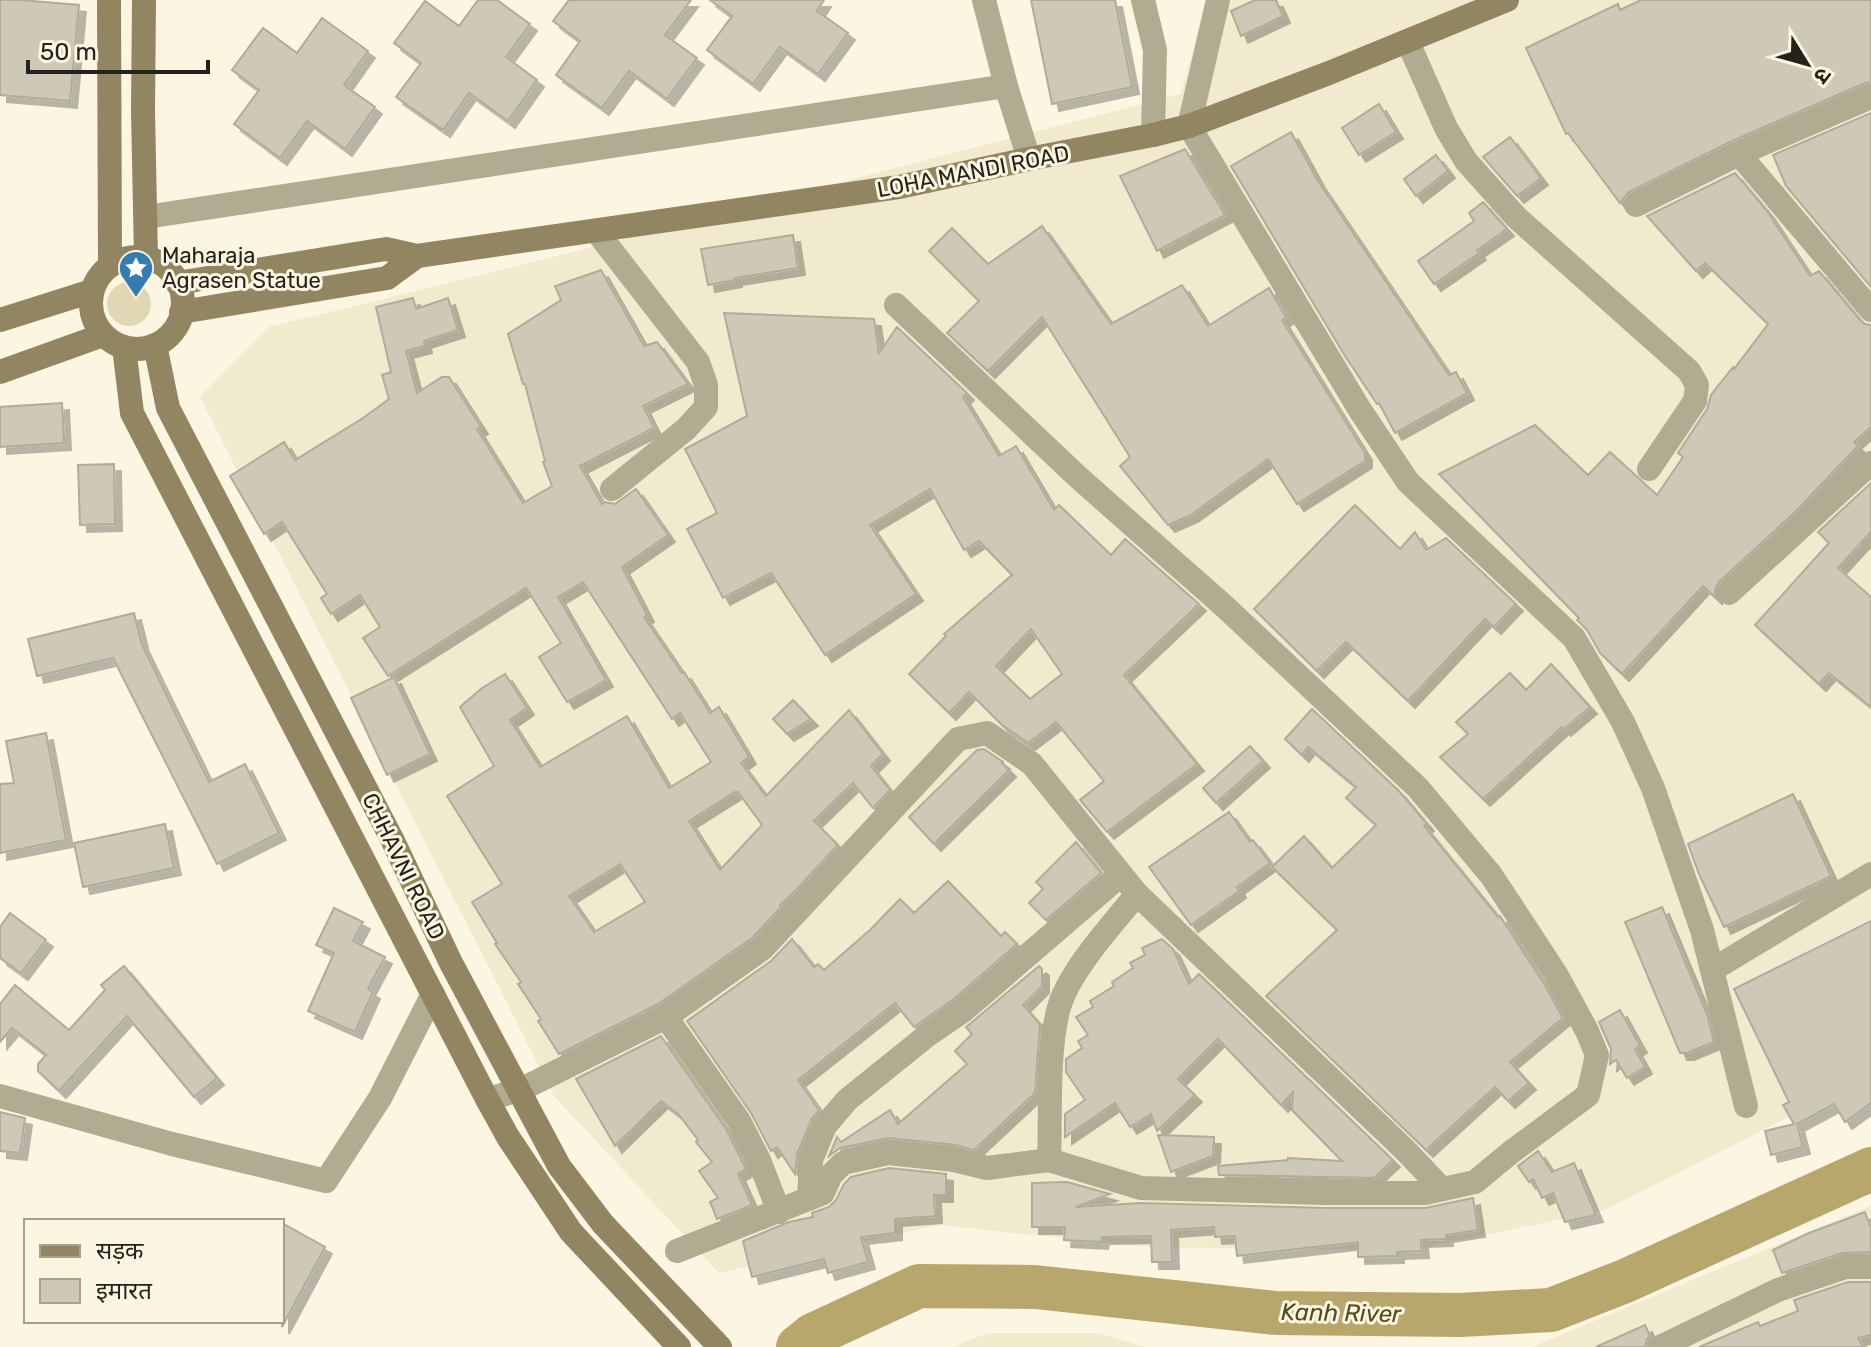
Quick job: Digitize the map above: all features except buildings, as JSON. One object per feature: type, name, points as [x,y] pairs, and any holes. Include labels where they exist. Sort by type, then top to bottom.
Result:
[{"type":"main road","points":[[109,0],[110,266]]},
{"type":"main road","points":[[144,0],[146,258]]},
{"type":"main road","name":"LOHA MANDI ROAD","points":[[417,256],[899,187],[1153,135],[1189,126],[1408,42],[1507,0]]},
{"type":"main road","points":[[177,283],[386,249],[417,256]]},
{"type":"main road","points":[[181,312],[387,278],[417,256]]},
{"type":"main road","points":[[134,257],[146,258],[163,265],[176,278],[183,298],[180,319],[168,337],[155,345],[136,349],[114,341],[95,322],[91,307],[92,291],[99,277],[110,266],[134,257]]},
{"type":"main road","points":[[0,320],[92,291]]},
{"type":"main road","points":[[0,372],[114,341]]},
{"type":"main road","name":"CHHAVNI ROAD","points":[[114,341],[132,413],[508,1137],[571,1232],[671,1339]]},
{"type":"main road","name":"CHHAVNI ROAD","points":[[155,345],[168,408],[392,839],[451,963],[559,1166],[603,1224],[720,1347]]},
{"type":"main road","points":[[603,1267],[624,1246]]},
{"type":"street","points":[[984,0],[1029,159]]},
{"type":"street","points":[[1143,0],[1155,50],[1153,135]]},
{"type":"street","points":[[1218,0],[1189,126],[1352,397],[1408,482],[1574,638],[1623,722],[1653,788],[1702,930],[1746,1106]]},
{"type":"street","points":[[1408,42],[1446,128],[1466,161],[1516,217],[1689,371],[1697,385],[1695,401],[1649,469]]},
{"type":"street","points":[[146,217],[1006,86]]},
{"type":"street","points":[[1636,205],[1739,154],[1871,97]]},
{"type":"street","points":[[1739,154],[1869,305]]},
{"type":"street","points":[[597,232],[698,362],[706,385],[706,407],[686,429],[612,489]]},
{"type":"street","points":[[677,1251],[823,1193],[831,1175],[843,1163],[888,1153],[954,1160],[987,1168],[1049,1160],[1141,1188],[1425,1193],[1475,1182],[1588,1095],[1597,1055],[1556,974],[1491,875],[1418,788],[1224,606],[1079,478],[896,305]]},
{"type":"street","points":[[1729,593],[1871,463]]},
{"type":"street","points":[[487,1099],[520,1090],[666,1017],[762,949],[958,739],[987,733],[1032,764],[1129,884],[1442,1189]]},
{"type":"street","points":[[1712,970],[1871,874]]},
{"type":"street","points":[[1049,1160],[1053,1049],[1058,1009],[1076,971],[1129,884]]},
{"type":"street","points":[[809,1199],[811,1160],[825,1126],[847,1100],[929,1034],[1129,884]]},
{"type":"street","points":[[0,1096],[172,1144],[326,1181],[380,1098],[433,994]]},
{"type":"street","points":[[666,1017],[739,1121],[759,1160],[779,1212]]},
{"type":"street","points":[[1660,1347],[1778,1290],[1846,1267],[1871,1267]]},
{"type":"shaded area","points":[[1206,0],[1871,0],[1871,1075],[1605,1210],[1413,1250],[1149,1247],[939,1225],[719,1273],[554,1096],[200,397],[269,327],[542,260],[1181,94]]},
{"type":"shaded area","points":[[129,282],[145,288],[151,304],[145,320],[129,326],[113,320],[107,304],[113,288]]},
{"type":"shaded area","points":[[1871,1206],[1871,1347],[1532,1347],[1709,1273]]},
{"type":"shaded area","points":[[987,1333],[1098,1333],[1145,1347],[953,1347]]},
{"type":"waterway","name":"Kanh River","points":[[798,1347],[813,1335],[919,1286],[1035,1287],[1276,1313],[1460,1315],[1551,1310],[1625,1281],[1871,1169]]},
{"type":"place","name":"Maharaja Agrasen Statue","points":[[136,299]]}]
